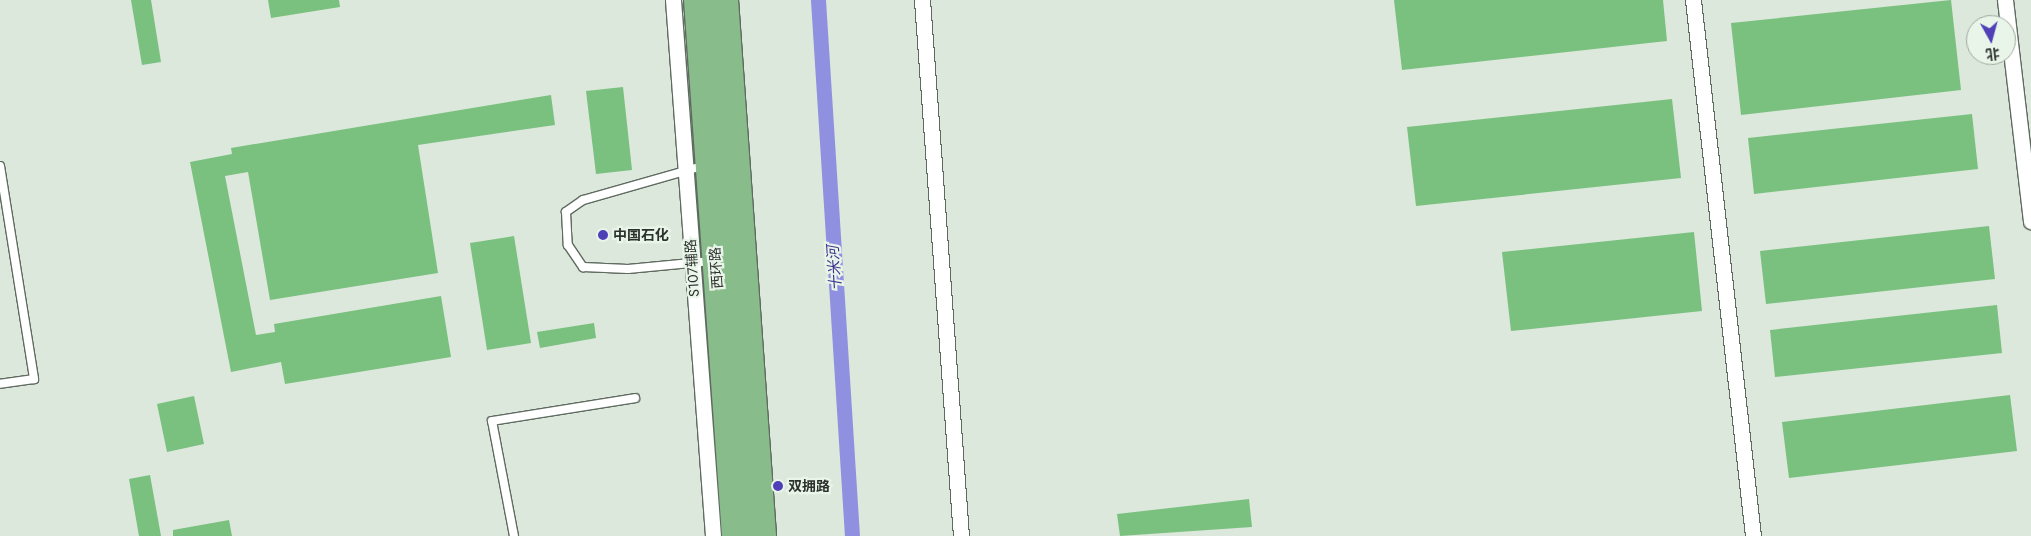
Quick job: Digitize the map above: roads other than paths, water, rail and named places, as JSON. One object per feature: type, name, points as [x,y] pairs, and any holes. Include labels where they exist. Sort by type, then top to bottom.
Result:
[{"type":"highway","name":"西环路","points":[[698,0],[697,167],[703,262],[736,536]]},
{"type":"highway","name":"西环路","points":[[724,0],[762,536]]},
{"type":"street","points":[[673,0],[697,167]]},
{"type":"street","points":[[922,0],[961,536]]},
{"type":"street","points":[[1693,0],[1753,536]]},
{"type":"street","points":[[2005,0],[2031,221]]},
{"type":"street","name":"S107辅路","points":[[703,262],[713,536]]},
{"type":"lane","points":[[0,166],[34,378],[0,384]]},
{"type":"lane","points":[[697,167],[583,200],[566,212],[568,245],[583,267],[703,262]]},
{"type":"lane","points":[[514,536],[492,421],[634,398]]},
{"type":"waterway","name":"十米河","points":[[818,0],[852,536]]},
{"type":"place","name":"中国石化","points":[[603,235]]},
{"type":"place","name":"双拥路","points":[[778,486]]}]
